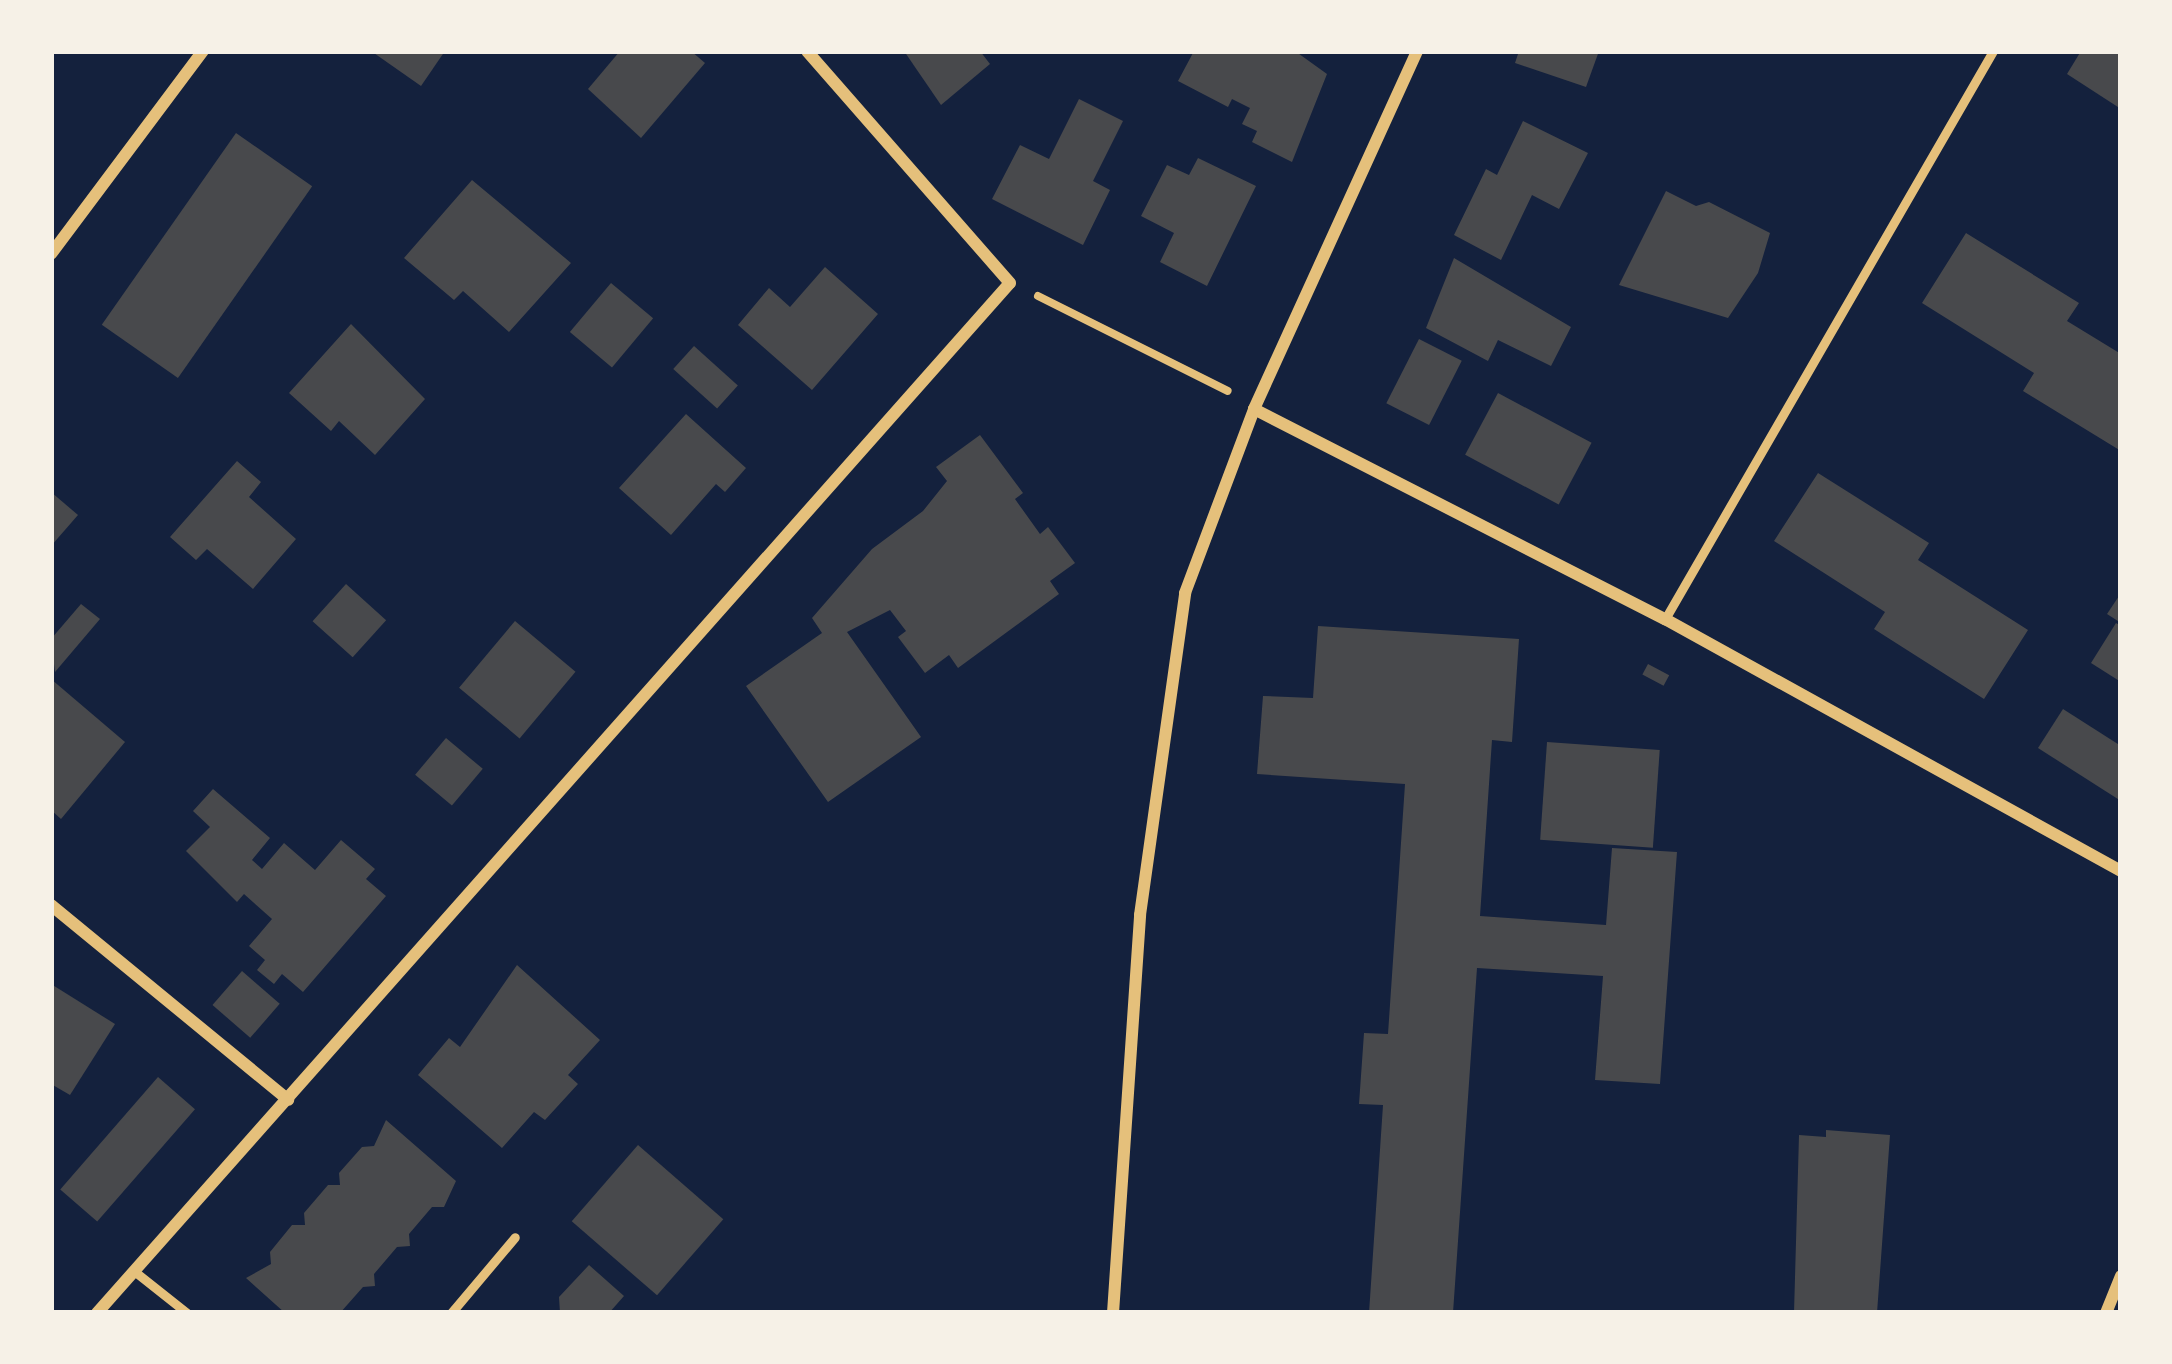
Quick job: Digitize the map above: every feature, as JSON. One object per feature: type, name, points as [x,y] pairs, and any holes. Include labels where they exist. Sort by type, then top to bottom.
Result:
[{"type":"street","points":[[51,254],[203,51]]},
{"type":"street","points":[[97,1313],[1010,283],[807,51]]},
{"type":"street","points":[[1113,1313],[1140,915],[1185,593],[1254,410],[1417,51]]},
{"type":"street","points":[[1254,410],[1665,619],[2121,871]]},
{"type":"street","points":[[51,904],[288,1100]]},
{"type":"street","points":[[2106,1313],[2121,1276]]},
{"type":"lane","points":[[1665,619],[1993,51]]},
{"type":"lane","points":[[451,1313],[515,1237]]},
{"type":"lane","points":[[134,1271],[187,1313]]},
{"type":"path","points":[[1010,283],[1198,369],[1254,410]]},
{"type":"building","points":[[371,51],[445,51],[421,86]]},
{"type":"building","points":[[620,51],[691,51],[705,63],[641,138],[588,89]]},
{"type":"building","points":[[904,51],[980,51],[990,64],[941,105]]},
{"type":"building","points":[[1194,51],[1295,51],[1327,74],[1292,162],[1252,142],[1257,131],[1242,124],[1250,108],[1232,99],[1228,107],[1178,81]]},
{"type":"building","points":[[1519,51],[1599,51],[1586,87],[1515,63]]},
{"type":"building","points":[[2081,51],[2121,51],[2121,109],[2067,74]]},
{"type":"building","points":[[1079,99],[1123,121],[1093,181],[1110,190],[1083,245],[992,199],[1020,145],[1049,159]]},
{"type":"building","points":[[1523,121],[1588,153],[1559,209],[1532,195],[1501,260],[1454,235],[1486,169],[1497,175]]},
{"type":"building","points":[[236,133],[312,186],[178,378],[102,325]]},
{"type":"building","points":[[1198,158],[1256,186],[1207,286],[1160,262],[1174,233],[1141,216],[1167,165],[1189,175]]},
{"type":"building","points":[[472,180],[571,263],[509,332],[463,291],[454,300],[404,258]]},
{"type":"building","points":[[1666,191],[1696,206],[1709,202],[1770,233],[1758,273],[1728,318],[1619,285]]},
{"type":"building","points":[[1966,233],[2079,303],[2067,321],[2121,354],[2121,451],[2023,391],[2034,373],[1922,303]]},
{"type":"building","points":[[1454,258],[1571,327],[1551,366],[1498,340],[1488,361],[1426,328]]},
{"type":"building","points":[[825,267],[878,314],[812,390],[738,325],[769,288],[790,307]]},
{"type":"building","points":[[611,283],[653,318],[612,367],[570,332]]},
{"type":"building","points":[[351,324],[425,399],[375,455],[339,421],[331,431],[289,393]]},
{"type":"building","points":[[1419,339],[1462,361],[1429,425],[1386,403]]},
{"type":"building","points":[[694,346],[738,385],[717,409],[673,369]]},
{"type":"building","points":[[1498,393],[1592,443],[1559,505],[1465,455]]},
{"type":"building","points":[[686,414],[746,468],[725,492],[716,484],[671,535],[619,488]]},
{"type":"building","points":[[980,435],[1023,493],[1015,499],[1040,534],[1048,527],[1075,563],[1050,581],[1059,594],[958,668],[949,655],[925,673],[898,637],[906,631],[890,610],[847,632],[921,737],[828,802],[746,686],[822,633],[812,618],[872,549],[923,511],[947,481],[936,467]]},
{"type":"building","points":[[237,461],[261,482],[249,497],[296,539],[253,589],[207,549],[196,560],[170,537]]},
{"type":"building","points":[[1818,473],[1929,543],[1918,560],[2028,630],[1984,699],[1874,629],[1885,612],[1774,541]]},
{"type":"building","points":[[51,492],[78,515],[51,546]]},
{"type":"building","points":[[346,584],[386,620],[353,657],[313,621]]},
{"type":"building","points":[[2121,593],[2121,623],[2107,614]]},
{"type":"building","points":[[81,604],[100,619],[55,672],[51,639]]},
{"type":"building","points":[[515,621],[576,672],[520,738],[459,688]]},
{"type":"building","points":[[2116,623],[2121,626],[2121,682],[2091,663]]},
{"type":"building","points":[[1318,626],[1519,639],[1512,742],[1492,740],[1480,916],[1606,925],[1612,848],[1677,852],[1660,1084],[1595,1080],[1603,976],[1477,968],[1453,1313],[1369,1313],[1383,1105],[1359,1104],[1364,1033],[1388,1034],[1405,784],[1257,774],[1263,696],[1313,698]]},
{"type":"building","points":[[1648,664],[1669,675],[1664,686],[1642,675]]},
{"type":"building","points":[[51,679],[125,742],[61,819],[51,810]]},
{"type":"building","points":[[2063,709],[2121,746],[2121,801],[2038,748]]},
{"type":"building","points":[[446,738],[483,769],[452,806],[415,775]]},
{"type":"building","points":[[1547,742],[1660,750],[1653,848],[1540,840]]},
{"type":"building","points":[[213,789],[270,838],[252,860],[262,869],[284,843],[315,870],[341,840],[375,869],[366,879],[386,896],[303,992],[282,974],[274,984],[257,970],[265,960],[249,946],[272,919],[244,894],[237,902],[186,851],[210,827],[193,811]]},
{"type":"building","points":[[517,965],[600,1040],[568,1075],[578,1084],[545,1120],[534,1112],[502,1148],[418,1075],[449,1038],[460,1047]]},
{"type":"building","points":[[242,971],[280,1004],[250,1038],[212,1005]]},
{"type":"building","points":[[51,984],[115,1024],[70,1095],[51,1084]]},
{"type":"building","points":[[158,1077],[195,1109],[97,1222],[60,1189]]},
{"type":"building","points":[[386,1120],[456,1181],[444,1207],[432,1207],[409,1234],[410,1246],[397,1247],[374,1274],[375,1286],[363,1287],[340,1313],[285,1313],[246,1278],[271,1264],[270,1252],[292,1225],[305,1225],[304,1213],[328,1185],[340,1185],[339,1173],[362,1147],[374,1146]]},
{"type":"building","points":[[1826,1130],[1890,1135],[1877,1313],[1794,1313],[1799,1135],[1826,1137]]},
{"type":"building","points":[[638,1145],[723,1219],[657,1295],[572,1221]]},
{"type":"building","points":[[589,1265],[624,1296],[609,1313],[560,1313],[559,1297]]}]
